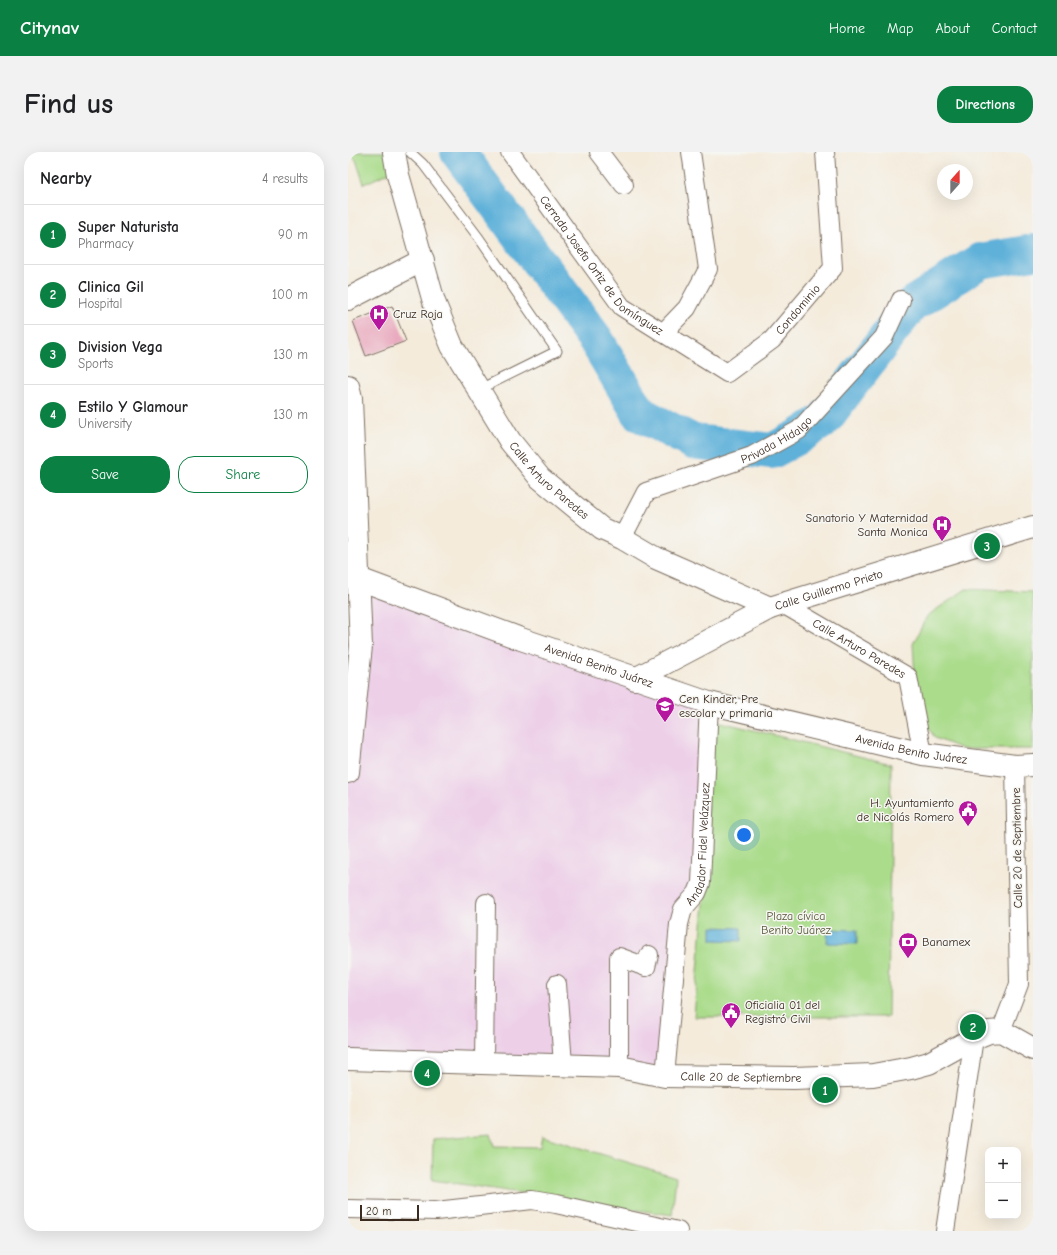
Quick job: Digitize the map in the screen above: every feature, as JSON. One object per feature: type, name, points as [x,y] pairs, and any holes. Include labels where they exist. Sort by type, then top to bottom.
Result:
[{"type":"main road","name":"Calle Arturo Paredes","points":[[394,152],[398,175],[434,302],[452,346],[510,441],[540,478],[602,529],[622,538],[656,558],[776,606]]},
{"type":"main road","points":[[348,299],[423,260]]},
{"type":"main road","points":[[348,386],[350,399],[350,472],[354,579],[361,646],[348,772]]},
{"type":"main road","name":"Calle Guillermo Prieto","points":[[635,679],[776,606],[1033,527]]},
{"type":"main road","name":"Avenida Benito Juárez","points":[[354,579],[635,679],[709,703],[923,754],[1024,765]]},
{"type":"main road","points":[[1002,1031],[1033,1049]]},
{"type":"main road","name":"Calle 20 de Septiembre","points":[[348,1059],[563,1064],[619,1067],[665,1076],[794,1078],[873,1075],[929,1062],[974,1038],[989,1032],[1002,1031]]},
{"type":"street","name":"Cerrada Josefa Ortiz de Domínguez","points":[[510,152],[622,307],[663,333],[687,308],[708,269],[691,152]]},
{"type":"street","points":[[599,152],[624,185]]},
{"type":"street","name":"Condominio","points":[[663,333],[727,373],[772,340],[833,268],[825,152]]},
{"type":"street","name":"Privada Hidalgo","points":[[622,538],[646,492],[752,456],[799,430],[884,337],[901,300]]},
{"type":"street","name":"Calle Arturo Paredes","points":[[776,606],[908,677],[923,754]]},
{"type":"street","name":"Andador Fidel Velázquez","points":[[665,1076],[679,924],[683,909],[697,893],[701,883],[709,703]]},
{"type":"street","name":"Calle 20 de Septiembre","points":[[1002,1031],[1026,984],[1024,765]]},
{"type":"street","points":[[484,1062],[486,903]]},
{"type":"street","points":[[619,1067],[618,957],[646,967],[649,955]]},
{"type":"street","points":[[557,984],[563,1064]]},
{"type":"street","points":[[945,1231],[974,1038]]},
{"type":"street","points":[[348,1209],[436,1211],[532,1200],[678,1231]]},
{"type":"lane","points":[[410,152],[423,164],[478,238],[557,351],[478,390]]},
{"type":"shaded area","points":[[359,579],[702,702],[699,888],[683,909],[665,1076],[348,1060],[348,778]]},
{"type":"green space","points":[[349,152],[388,152],[392,171],[364,184],[356,160]]},
{"type":"green space","points":[[966,589],[1033,592],[1033,749],[962,749],[935,738],[917,710],[913,644],[927,616]]},
{"type":"green space","name":"Plaza cívica Benito Juárez","points":[[709,719],[891,764],[888,1017],[694,1017],[706,880]]},
{"type":"green space","points":[[491,1134],[494,1146],[540,1147],[542,1136],[676,1177],[672,1215],[432,1180],[433,1139]]},
{"type":"water","points":[[712,927],[741,928],[741,941],[712,940]]},
{"type":"water","points":[[828,929],[857,930],[857,944],[827,943]]},
{"type":"building","name":"Cruz Roja","points":[[392,306],[406,341],[366,356],[353,321]]},
{"type":"waterway","points":[[458,152],[596,340],[640,414],[693,442],[772,451],[798,437],[824,420],[911,305],[980,261],[1033,252]]},
{"type":"place","name":"Cruz Roja","points":[[379,331]]},
{"type":"place","name":"Sanatorio Y Maternidad Santa Monica","points":[[942,542]]},
{"type":"place","name":"Division Vega","points":[[987,546]]},
{"type":"place","name":"Cen Kinder, Pre escolar y primaria","points":[[665,723]]},
{"type":"place","name":"H. Ayuntamiento de Nicolás Romero","points":[[968,827]]},
{"type":"place","name":"Banamex","points":[[908,959]]},
{"type":"place","name":"Clinica Gil","points":[[973,1027]]},
{"type":"place","name":"Oficialia 01 del Registró Civil","points":[[731,1029]]},
{"type":"place","name":"Estilo Y Glamour","points":[[427,1073]]},
{"type":"place","name":"Super Naturista","points":[[825,1090]]}]
